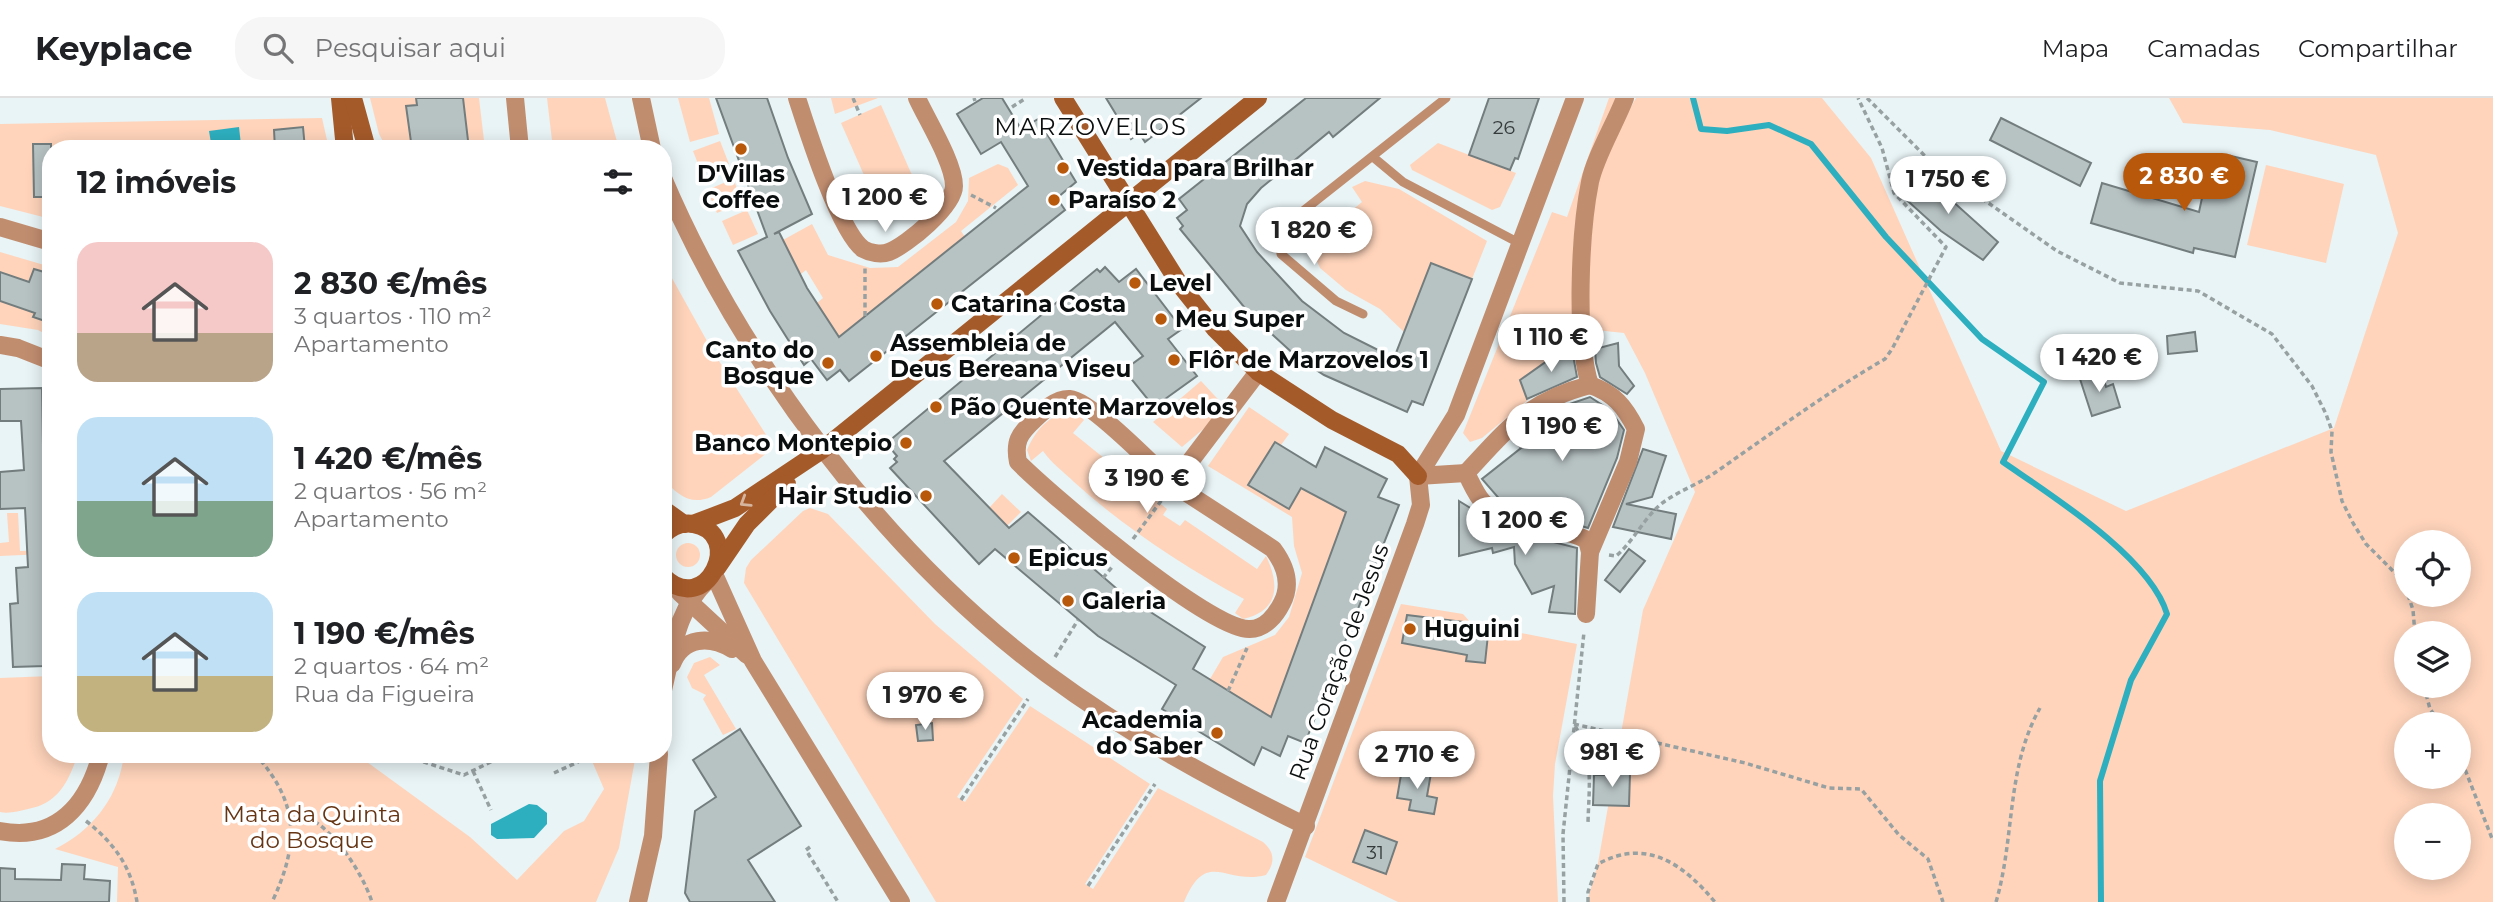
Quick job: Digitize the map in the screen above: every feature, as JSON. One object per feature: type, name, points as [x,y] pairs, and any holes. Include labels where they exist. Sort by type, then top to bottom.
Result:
[{"type":"street","points":[[340,98],[344,140]]},
{"type":"street","points":[[353,98],[365,140]]},
{"type":"street","points":[[515,98],[519,140]]},
{"type":"street","points":[[640,98],[650,140]]},
{"type":"street","points":[[797,98],[848,226],[865,250],[881,254],[902,244],[947,206],[953,197],[954,178],[917,98]]},
{"type":"street","points":[[1063,98],[1180,285],[1215,329],[1258,372],[1332,420],[1398,454],[1418,476]]},
{"type":"street","points":[[672,531],[735,508],[822,450],[1258,98]]},
{"type":"street","points":[[1418,476],[1456,415],[1575,98]]},
{"type":"street","points":[[1590,386],[1585,370],[1580,314],[1590,182],[1625,98]]},
{"type":"street","points":[[672,199],[684,228],[754,352],[822,450],[960,600],[1046,673],[1202,775],[1306,826]]},
{"type":"street","points":[[672,217],[684,228]]},
{"type":"street","points":[[0,227],[42,239]]},
{"type":"street","points":[[0,345],[18,348],[42,357]]},
{"type":"street","points":[[1173,484],[1258,372]]},
{"type":"street","points":[[1418,476],[1466,473],[1516,419],[1542,401],[1590,386],[1606,391],[1619,402],[1636,429],[1628,462],[1590,552]]},
{"type":"street","points":[[1070,399],[1092,410],[1173,484],[1273,549],[1284,565],[1287,583],[1283,601],[1264,625],[1251,629],[1220,619],[1123,553],[1018,462],[1015,446],[1022,432],[1056,402],[1070,399]]},
{"type":"street","points":[[672,654],[681,615],[689,601],[713,573],[747,524],[822,450]]},
{"type":"street","points":[[1466,473],[1482,502],[1514,521],[1570,531],[1587,540],[1590,552],[1586,614]]},
{"type":"street","name":"Rua Coração de Jesus","points":[[1276,902],[1306,826],[1421,505],[1418,476]]},
{"type":"street","points":[[672,514],[689,524],[702,527],[715,540],[719,549],[713,573],[753,661],[901,902]]},
{"type":"street","points":[[672,581],[684,587],[693,587],[713,573]]},
{"type":"street","points":[[672,584],[753,661]]},
{"type":"street","points":[[672,662],[675,655],[689,643],[702,639],[719,641],[753,661]]},
{"type":"street","points":[[0,831],[28,833],[52,826],[72,811],[93,784],[99,763]]},
{"type":"street","points":[[638,902],[653,836],[658,763]]},
{"type":"lane","points":[[1363,314],[1336,302],[1281,254],[1279,230],[1446,98]]},
{"type":"lane","points":[[1373,158],[1403,182],[1521,244]]},
{"type":"path","points":[[853,98],[860,115]]},
{"type":"path","points":[[1012,107],[1026,98]]},
{"type":"path","points":[[1590,552],[1616,556],[1658,507],[1694,487],[1811,403],[1885,359],[1946,247],[1894,193],[1882,148],[1858,98]]},
{"type":"path","points":[[1867,98],[1934,165],[2057,251],[2120,283],[2198,291],[2272,334],[2312,386],[2326,414],[2332,430],[2331,452],[2347,512],[2366,544],[2394,572]]},
{"type":"path","points":[[966,192],[996,208]]},
{"type":"path","points":[[865,316],[866,263]]},
{"type":"path","points":[[1103,578],[1173,484]]},
{"type":"path","points":[[1564,902],[1563,834],[1586,614]]},
{"type":"path","points":[[1046,673],[1078,620]]},
{"type":"path","points":[[1228,691],[1247,648]]},
{"type":"path","points":[[961,800],[1028,699]]},
{"type":"path","points":[[1996,902],[2012,791],[2027,731],[2040,708]]},
{"type":"path","points":[[1574,724],[1584,742],[1590,764],[1588,822]]},
{"type":"path","points":[[1574,724],[1745,763],[1829,788],[1861,789],[1899,835],[1928,859],[1943,902]]},
{"type":"path","points":[[262,763],[291,812],[289,860],[272,902]]},
{"type":"path","points":[[427,763],[464,775],[489,763]]},
{"type":"path","points":[[554,774],[576,763]]},
{"type":"path","points":[[473,771],[491,810]]},
{"type":"path","points":[[1088,886],[1155,784]]},
{"type":"path","points":[[2471,785],[2493,841]]},
{"type":"path","points":[[72,811],[106,838],[123,859],[131,871],[137,902]]},
{"type":"path","points":[[291,812],[312,817],[327,831],[359,873],[372,902]]},
{"type":"path","points":[[810,847],[806,850],[838,902]]},
{"type":"path","points":[[1588,902],[1588,892],[1598,863],[1613,855],[1629,853],[1649,854],[1670,861],[1693,876],[1715,902]]},
{"type":"green space","points":[[370,98],[479,98],[484,140],[382,140]]},
{"type":"green space","points":[[547,98],[605,98],[617,140],[552,140]]},
{"type":"green space","points":[[678,98],[709,98],[719,134],[690,142]]},
{"type":"green space","points":[[831,98],[878,98],[835,114]]},
{"type":"green space","points":[[1609,98],[1619,98],[1604,132],[1577,341],[1520,380],[1528,400],[1482,438],[1470,442],[1463,433],[1552,212],[1567,217]]},
{"type":"green space","points":[[1636,98],[1822,98],[1871,158],[2001,451],[2126,511],[2334,428],[2398,233],[2376,155],[2270,130],[2183,123],[2169,98],[2493,98],[2493,902],[1587,902],[1598,863],[1643,610],[1695,492],[1645,373],[1624,333],[1586,329],[1593,197],[1607,149]]},
{"type":"green space","points":[[881,105],[919,191],[879,209],[841,123]]},
{"type":"green space","points":[[322,118],[327,140],[42,140],[42,217],[0,206],[0,124]]},
{"type":"green space","points":[[720,141],[729,164],[702,174],[693,151]]},
{"type":"green space","points":[[1438,143],[1516,173],[1500,207],[1492,210],[1412,170],[1410,165]]},
{"type":"green space","points":[[998,164],[1008,168],[1018,185],[961,231],[965,237],[839,337],[817,303],[823,298],[806,270],[801,274],[783,240],[812,224],[828,255],[870,268],[898,267],[956,222],[968,201],[969,178]]},
{"type":"green space","points":[[2266,165],[2344,184],[2326,263],[2247,245]]},
{"type":"green space","points":[[733,179],[743,202],[717,213],[707,190]]},
{"type":"green space","points":[[1365,181],[1399,189],[1487,241],[1472,279],[1431,263],[1404,332],[1380,309],[1346,290],[1320,268],[1308,241],[1322,235],[1362,202],[1352,187]]},
{"type":"green space","points":[[747,210],[758,234],[733,245],[722,221]]},
{"type":"green space","points":[[0,252],[42,264],[42,332],[0,324]]},
{"type":"green space","points":[[672,278],[712,350],[770,441],[768,452],[711,497],[690,499],[673,489]]},
{"type":"green space","points":[[1201,381],[1227,409],[1182,447],[1153,422]]},
{"type":"green space","points":[[1249,407],[1289,434],[1281,445],[1275,442],[1248,485],[1289,509],[1301,488],[1346,512],[1271,717],[1210,679],[1223,657],[1275,635],[1289,617],[1302,573],[1294,546],[1292,517],[1208,466]]},
{"type":"green space","points":[[1076,411],[1084,420],[1073,433],[1167,509],[1163,515],[1180,526],[1185,520],[1257,569],[1266,556],[1274,587],[1270,603],[1264,610],[1243,619],[1235,613],[1244,599],[1134,531],[1093,499],[1043,451],[1031,461],[1027,450],[1040,428],[1052,418]]},
{"type":"green space","points":[[1002,494],[1021,512],[1007,526],[989,508]]},
{"type":"green space","points":[[810,508],[828,514],[935,624],[1023,699],[957,797],[965,802],[1030,706],[1150,784],[1085,884],[1093,889],[1158,788],[1263,842],[1270,850],[1272,858],[1266,875],[1252,877],[1210,872],[1201,876],[1192,886],[1184,902],[936,902],[744,583],[746,568],[751,560],[803,511]]},
{"type":"green space","points":[[7,513],[18,513],[20,551],[42,550],[42,554],[0,556],[0,543],[9,542]]},
{"type":"green space","points":[[688,543],[699,550],[700,555],[693,566],[688,567],[677,560],[676,555],[683,544]]},
{"type":"green space","points":[[1401,604],[1463,614],[1471,623],[1577,644],[1555,764],[1553,796],[1558,902],[1398,902],[1305,857]]},
{"type":"green space","points":[[710,657],[720,665],[704,675],[736,729],[723,735],[703,699],[706,695],[692,688],[687,677],[694,663]]},
{"type":"green space","points":[[42,676],[42,763],[74,763],[61,790],[47,802],[7,813],[0,812],[0,678]]},
{"type":"green space","name":"Mata da Quinta do Bosque","points":[[122,763],[368,763],[470,837],[517,880],[564,831],[584,821],[604,789],[593,763],[634,763],[619,848],[596,902],[117,902],[118,867],[55,849],[92,822],[110,798]]},
{"type":"water","points":[[239,127],[240,140],[210,140],[209,131]]},
{"type":"water","points":[[529,804],[537,805],[547,813],[547,824],[534,838],[497,839],[491,835],[491,824]]},
{"type":"building","points":[[416,98],[463,98],[468,140],[411,140],[406,106],[417,105]]},
{"type":"building","points":[[716,98],[767,98],[788,158],[812,214],[774,234],[779,232],[807,288],[839,337],[1028,186],[1001,142],[981,154],[957,114],[983,98],[1002,98],[1021,129],[1038,119],[1076,182],[1057,198],[1065,210],[849,381],[840,370],[827,380],[811,359],[804,365],[770,311],[738,251],[767,237]]},
{"type":"building","points":[[1106,98],[1201,98],[1145,142],[1139,133],[1131,139]]},
{"type":"building","points":[[1306,98],[1380,98],[1333,137],[1329,132],[1261,188],[1247,204],[1240,226],[1257,252],[1302,301],[1344,333],[1394,358],[1431,263],[1472,279],[1423,405],[1412,401],[1407,412],[1324,375],[1298,358],[1249,313],[1180,229],[1183,226],[1177,218],[1187,210],[1179,199]]},
{"type":"building","points":[[1489,98],[1539,98],[1518,159],[1515,158],[1510,170],[1469,155]]},
{"type":"building","points":[[2001,118],[2091,163],[2080,186],[1990,140]]},
{"type":"building","points":[[303,127],[304,140],[275,140],[274,130]]},
{"type":"building","points":[[33,144],[42,144],[42,197],[34,197]]},
{"type":"building","points":[[2231,156],[2257,162],[2235,257],[2194,248],[2193,253],[2091,223],[2102,183],[2199,212],[2208,170],[2228,174]]},
{"type":"building","points":[[1920,172],[1998,242],[1983,260],[1941,231],[1900,194]]},
{"type":"building","points":[[1105,267],[1119,282],[1136,269],[1182,329],[1168,339],[1197,376],[1154,407],[1124,370],[1143,356],[1115,322],[944,461],[1009,528],[1028,512],[1124,595],[1205,647],[1193,669],[1271,717],[1346,512],[1301,488],[1289,509],[1248,485],[1275,442],[1316,467],[1325,447],[1387,479],[1378,497],[1399,505],[1305,743],[1288,736],[1280,756],[1262,747],[1254,765],[1162,709],[1176,685],[1098,636],[995,549],[979,564],[890,468],[897,462],[894,459],[897,456],[889,441],[1097,269],[1100,272]]},
{"type":"building","points":[[34,269],[42,271],[42,320],[33,317],[35,313],[0,301],[0,272],[29,282]]},
{"type":"building","points":[[2195,332],[2197,351],[2168,354],[2167,336]]},
{"type":"building","points":[[1618,343],[1619,366],[1634,386],[1627,394],[1600,377],[1596,363],[1595,349]]},
{"type":"building","points":[[1571,344],[1577,377],[1527,399],[1520,380]]},
{"type":"building","points":[[2102,372],[2106,387],[2113,384],[2120,407],[2092,416],[2080,379]]},
{"type":"building","points":[[42,388],[42,666],[13,667],[10,604],[18,603],[16,568],[28,567],[25,508],[0,509],[0,472],[24,470],[21,421],[0,421],[0,389]]},
{"type":"building","points":[[1590,397],[1610,410],[1624,430],[1617,458],[1588,528],[1502,502],[1482,479],[1521,448],[1514,439],[1555,409]]},
{"type":"building","points":[[1643,449],[1666,456],[1652,497],[1626,504],[1676,514],[1671,539],[1613,527]]},
{"type":"building","points":[[1459,501],[1503,528],[1538,541],[1534,537],[1577,548],[1575,614],[1549,612],[1554,586],[1532,594],[1515,564],[1514,547],[1493,553],[1492,548],[1459,556]]},
{"type":"building","points":[[1629,549],[1645,561],[1620,592],[1605,580]]},
{"type":"building","points":[[1407,615],[1489,625],[1485,663],[1466,661],[1467,655],[1402,643]]},
{"type":"building","points":[[932,723],[933,740],[918,741],[916,725]]},
{"type":"building","points":[[740,729],[801,826],[748,860],[775,902],[690,902],[685,893],[695,811],[716,797],[693,760]]},
{"type":"building","points":[[1402,769],[1431,773],[1427,796],[1437,798],[1434,814],[1409,810],[1411,800],[1397,798]]},
{"type":"building","points":[[1608,772],[1630,773],[1629,806],[1593,805],[1594,775],[1608,775]]},
{"type":"building","points":[[1365,830],[1397,842],[1386,874],[1353,862]]},
{"type":"building","points":[[62,864],[85,865],[84,879],[110,881],[109,902],[0,902],[0,868],[15,869],[15,879],[61,880]]},
{"type":"waterway","points":[[1693,98],[1701,129],[1727,131],[1769,125],[1811,144],[1886,237],[1982,339],[2044,382],[2003,462],[2097,529],[2121,550],[2157,592],[2167,614],[2131,680],[2100,781],[2101,902]]},
{"type":"place","name":"D'Villas Coffee","points":[[741,149]]},
{"type":"place","name":"Vestida para Brilhar","points":[[1063,168]]},
{"type":"place","name":"Paraíso 2","points":[[1054,200]]},
{"type":"place","name":"Level","points":[[1135,283]]},
{"type":"place","name":"Catarina Costa","points":[[937,304]]},
{"type":"place","name":"Meu Super","points":[[1161,319]]},
{"type":"place","name":"Assembleia de Deus Bereana Viseu","points":[[876,356]]},
{"type":"place","name":"Flôr de Marzovelos 1","points":[[1174,360]]},
{"type":"place","name":"Canto do Bosque","points":[[828,363]]},
{"type":"place","name":"Pão Quente Marzovelos","points":[[936,407]]},
{"type":"place","name":"Banco Montepio","points":[[906,443]]},
{"type":"place","name":"Hair Studio","points":[[926,496]]},
{"type":"place","name":"Epicus","points":[[1014,558]]},
{"type":"place","name":"Galeria","points":[[1068,601]]},
{"type":"place","name":"Huguini","points":[[1410,629]]},
{"type":"place","name":"Academia do Saber","points":[[1217,733]]},
{"type":"district","name":"MARZOVELOS","points":[[1091,127]]}]
